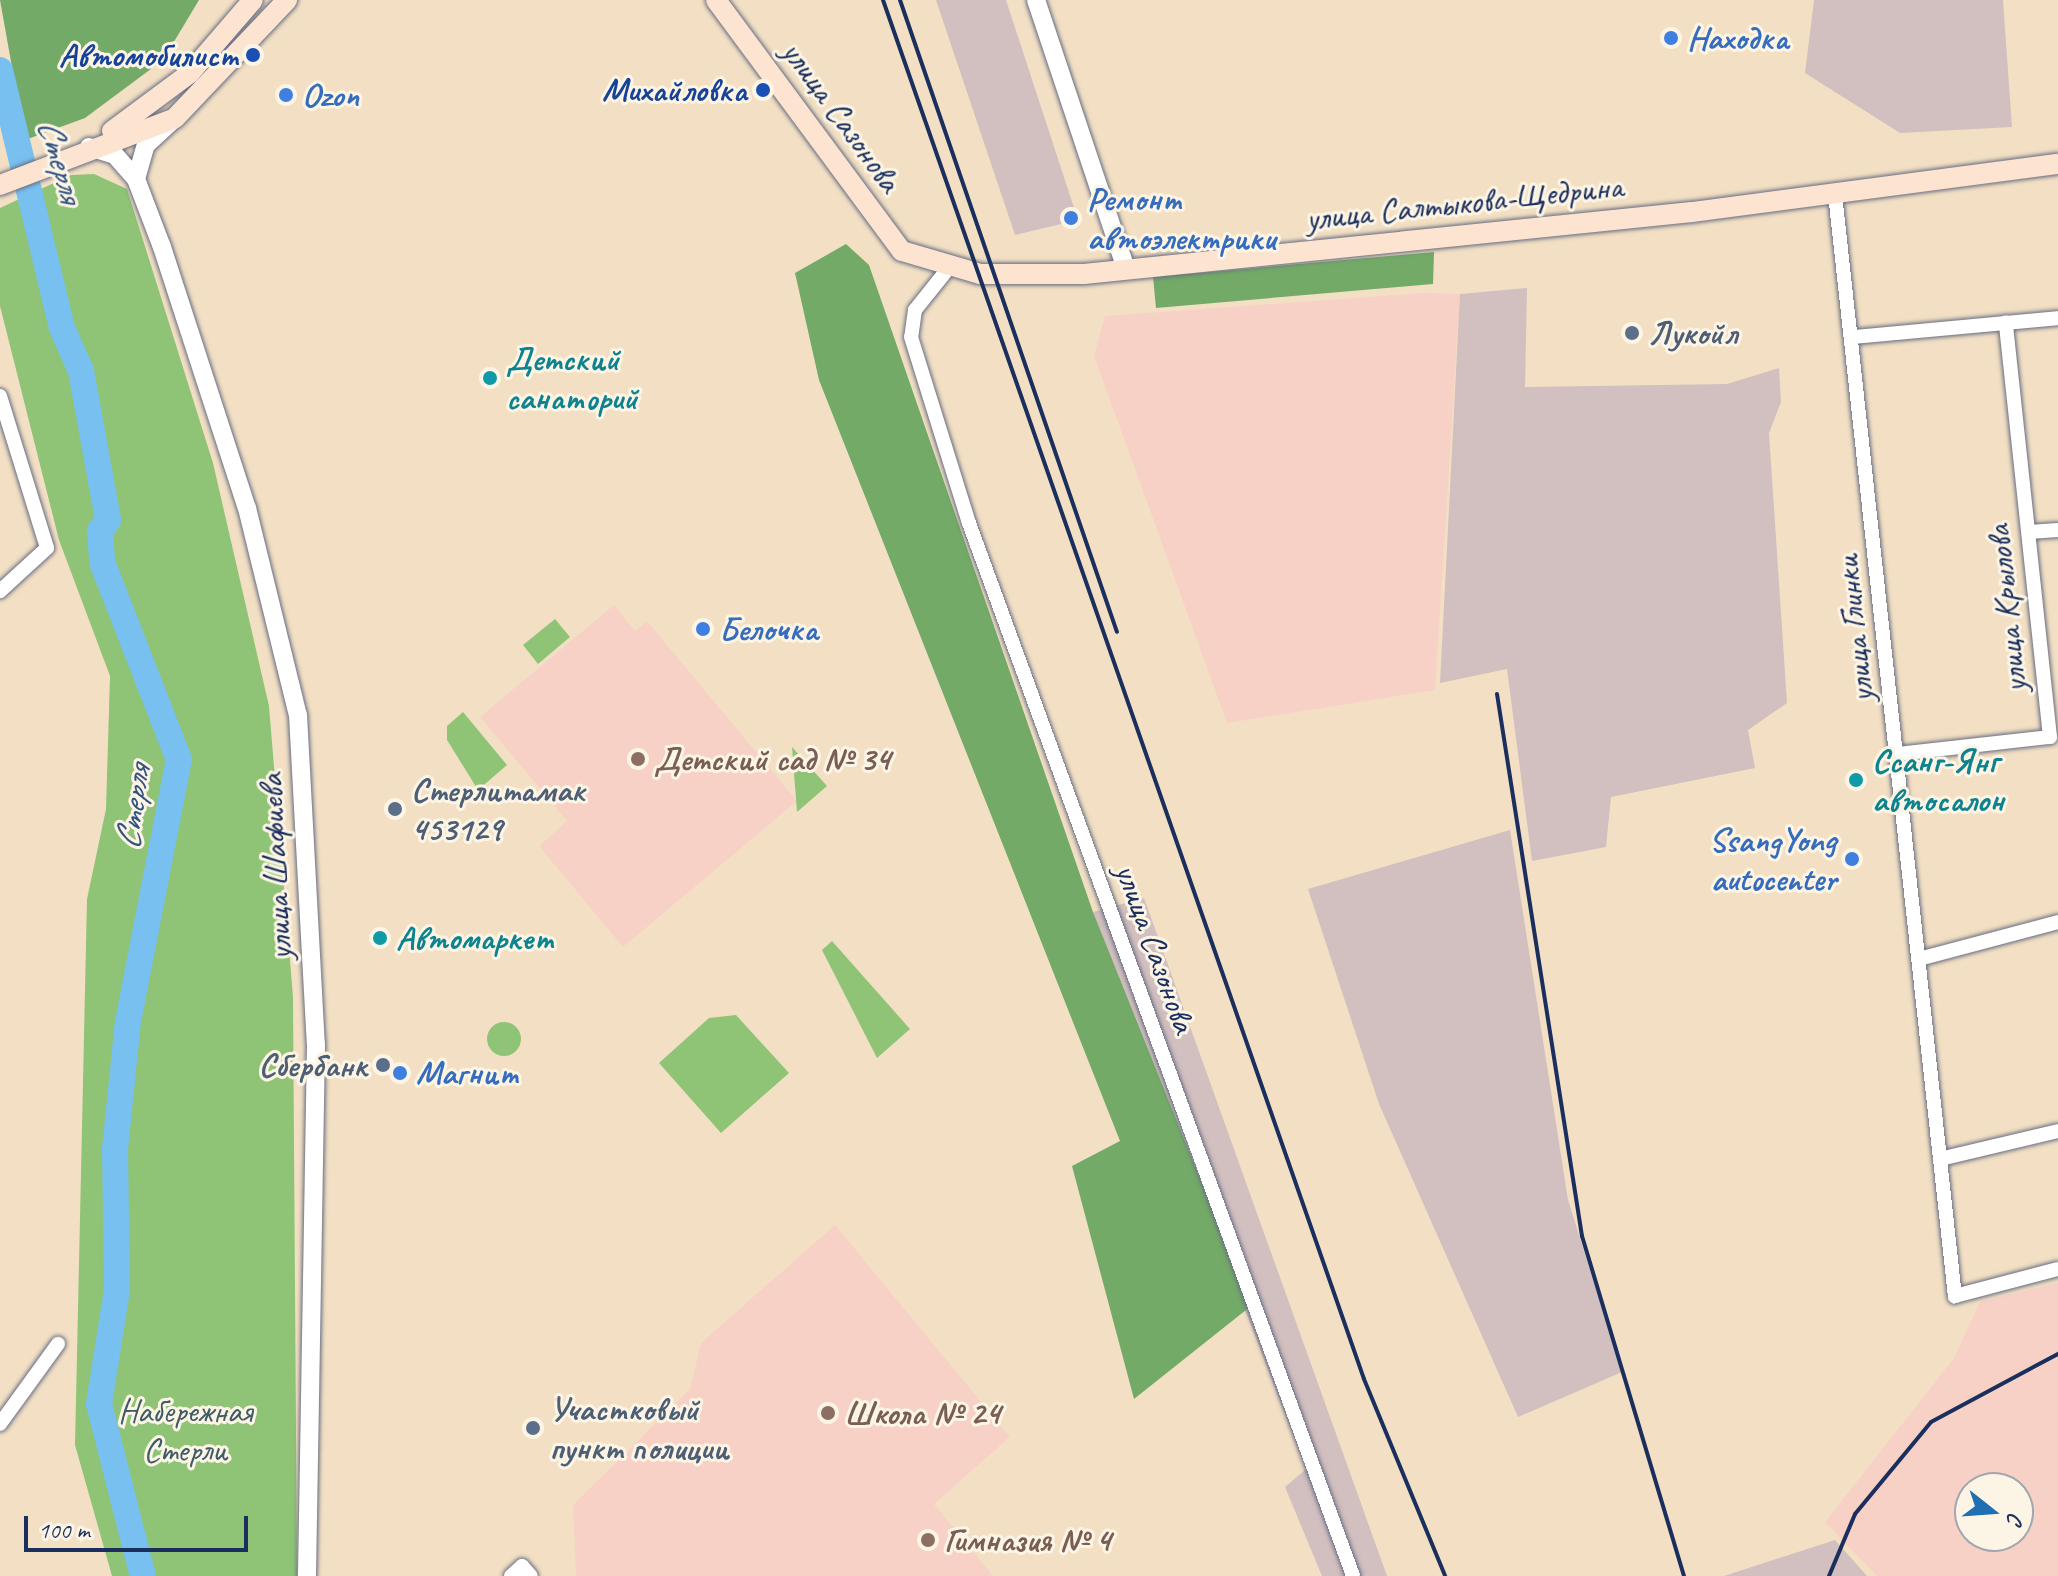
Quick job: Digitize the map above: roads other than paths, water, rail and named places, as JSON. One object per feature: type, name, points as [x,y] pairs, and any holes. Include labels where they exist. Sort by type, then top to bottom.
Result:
[{"type":"main road","points":[[89,147],[190,73],[253,0]]},
{"type":"main road","points":[[0,185],[89,147],[175,118],[209,87],[287,0]]},
{"type":"main road","name":"улица Сазонова","points":[[716,0],[888,233]]},
{"type":"main road","name":"улица Салтыкова-Щедрина","points":[[888,233],[902,251],[947,270],[1126,269],[1835,194],[2058,164]]},
{"type":"street","points":[[1036,0],[1126,269]]},
{"type":"street","points":[[190,73],[197,85],[209,87]]},
{"type":"street","points":[[136,179],[146,145],[175,118]]},
{"type":"street","points":[[89,147],[115,155],[136,179]]},
{"type":"street","name":"улица Шафиева","points":[[136,179],[247,508],[298,715],[316,1055],[307,1576]]},
{"type":"street","name":"улица Глинки","points":[[1835,194],[1854,337],[1955,1296],[2058,1269]]},
{"type":"street","name":"улица Сазонова","points":[[947,270],[915,310],[911,337],[975,538],[1353,1576]]},
{"type":"street","points":[[1854,337],[2058,318]]},
{"type":"street","name":"улица Крылова","points":[[1898,754],[2050,737],[2006,322]]},
{"type":"street","points":[[0,396],[47,548],[0,591]]},
{"type":"street","points":[[2029,532],[2058,530]]},
{"type":"street","points":[[1919,959],[2058,922]]},
{"type":"street","points":[[1940,1159],[2058,1131]]},
{"type":"street","points":[[0,1424],[58,1344]]},
{"type":"street","points":[[511,1576],[522,1566],[531,1576]]},
{"type":"waterway","name":"Стерля","points":[[0,70],[62,328],[81,371],[108,520],[100,531],[102,562],[179,759],[128,1021],[115,1148],[117,1290],[99,1404],[143,1576]]},
{"type":"railway","points":[[883,0],[1364,1379],[1445,1576]]},
{"type":"railway","points":[[900,0],[1117,632]]},
{"type":"railway","points":[[1497,694],[1582,1236],[1684,1576]]},
{"type":"railway","points":[[1829,1576],[1855,1514],[1931,1422],[2058,1354]]},
{"type":"place","name":"Находка","points":[[1671,38]]},
{"type":"place","name":"Автомобилист","points":[[253,55]]},
{"type":"place","name":"Михайловка","points":[[763,90]]},
{"type":"place","name":"Ozon","points":[[286,95]]},
{"type":"place","name":"Ремонт автоэлектрики","points":[[1071,218]]},
{"type":"place","name":"Лукойл","points":[[1632,333]]},
{"type":"place","name":"Детский санаторий","points":[[490,378]]},
{"type":"place","name":"Белочка","points":[[703,629]]},
{"type":"place","name":"Детский сад № 34","points":[[638,759]]},
{"type":"place","name":"Ссанг-Янг автосалон","points":[[1856,780]]},
{"type":"place","name":"Стерлитамак 453129","points":[[395,809]]},
{"type":"place","name":"SsangYong autocenter","points":[[1852,859]]},
{"type":"place","name":"Автомаркет","points":[[380,938]]},
{"type":"place","name":"Сбербанк","points":[[383,1065]]},
{"type":"place","name":"Магнит","points":[[400,1073]]},
{"type":"place","name":"Школа № 24","points":[[828,1413]]},
{"type":"place","name":"Участковый пункт полиции","points":[[533,1428]]},
{"type":"place","name":"Гимназия № 4","points":[[928,1540]]},
{"type":"park label","name":"Набережная Стерли","points":[[185,1430]]}]
